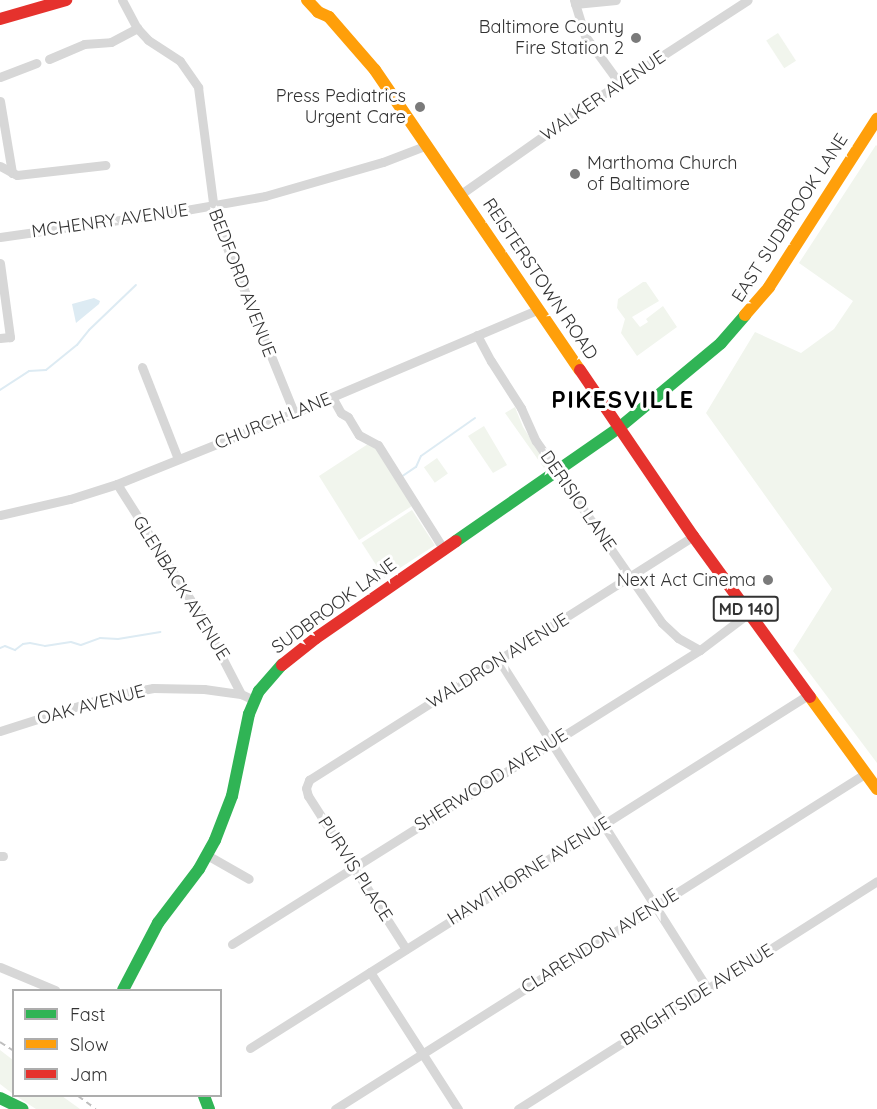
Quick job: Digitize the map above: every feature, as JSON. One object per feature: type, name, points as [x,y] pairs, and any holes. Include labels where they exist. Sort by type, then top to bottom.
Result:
[{"type":"street","points":[[0,19],[66,0]]},
{"type":"street","name":"BEDFORD AVENUE","points":[[122,0],[137,28],[148,40],[180,61],[198,87],[212,206],[221,237],[294,413]]},
{"type":"street","name":"REISTERSTOWN ROAD","points":[[308,0],[318,12],[329,18],[375,70],[381,83],[461,194],[693,536],[877,789]]},
{"type":"street","points":[[616,0],[575,2],[585,36],[620,84]]},
{"type":"street","name":"WALKER AVENUE","points":[[461,194],[620,84],[748,0]]},
{"type":"street","points":[[49,59],[84,44],[104,44],[137,28]]},
{"type":"street","points":[[0,77],[36,63]]},
{"type":"street","points":[[0,101],[12,173]]},
{"type":"street","name":"EAST SUDBROOK LANE","points":[[620,427],[688,373],[751,311],[779,273],[877,119]]},
{"type":"street","name":"MCHENRY AVENUE","points":[[0,237],[212,206],[280,193],[383,162],[427,145]]},
{"type":"street","points":[[0,166],[17,175],[105,165]]},
{"type":"street","points":[[0,263],[10,337],[0,338]]},
{"type":"street","name":"CHURCH LANE","points":[[0,515],[70,500],[117,484],[294,413],[539,309]]},
{"type":"street","name":"DERISIO LANE","points":[[477,335],[490,361],[521,408],[536,441],[631,577],[670,632],[700,650]]},
{"type":"street","points":[[142,368],[178,459]]},
{"type":"street","points":[[332,397],[341,413],[348,417],[359,435],[378,445],[444,550]]},
{"type":"street","name":"SUDBROOK LANE","points":[[124,989],[158,923],[207,855],[228,811],[245,729],[254,699],[272,674],[293,655],[620,427]]},
{"type":"street","name":"GLENBACK AVENUE","points":[[117,484],[199,613],[241,694]]},
{"type":"street","name":"WALDRON AVENUE","points":[[306,788],[313,777],[693,536]]},
{"type":"street","name":"SHERWOOD AVENUE","points":[[232,944],[700,650],[749,613]]},
{"type":"street","points":[[499,660],[708,989]]},
{"type":"street","name":"OAK AVENUE","points":[[0,731],[131,691],[184,687],[241,694],[254,699]]},
{"type":"street","name":"HAWTHORNE AVENUE","points":[[250,1048],[808,695]]},
{"type":"street","name":"CLARENDON AVENUE","points":[[335,1109],[866,773]]},
{"type":"street","name":"PURVIS PLACE","points":[[306,788],[308,796],[406,949]]},
{"type":"street","points":[[207,855],[249,879]]},
{"type":"street","name":"BRIGHTSIDE AVENUE","points":[[518,1109],[530,1106],[877,881]]},
{"type":"street","points":[[0,968],[52,989]]},
{"type":"street","points":[[370,972],[458,1109]]},
{"type":"street","points":[[0,1098],[23,1109]]},
{"type":"shaded area","points":[[778,33],[796,61],[784,68],[766,41]]},
{"type":"shaded area","points":[[876,145],[877,763],[793,651],[832,589],[706,413],[755,332],[801,353],[834,329],[853,301],[799,263]]},
{"type":"shaded area","points":[[646,282],[659,301],[632,317],[640,327],[648,322],[646,319],[663,306],[677,327],[637,356],[621,333],[625,319],[617,308],[618,299]]},
{"type":"shaded area","points":[[94,298],[100,301],[99,304],[76,323],[72,304]]},
{"type":"shaded area","points":[[515,407],[523,427],[547,464],[544,468],[505,413]]},
{"type":"shaded area","points":[[484,426],[507,465],[493,473],[468,436]]},
{"type":"shaded area","points":[[368,444],[374,446],[412,506],[359,540],[319,476]]},
{"type":"shaded area","points":[[437,458],[448,474],[435,483],[424,467]]},
{"type":"shaded area","points":[[412,510],[435,545],[385,578],[362,543]]},
{"type":"shaded area","points":[[0,1050],[12,1059],[12,1093],[0,1084]]},
{"type":"shaded area","points":[[18,1097],[63,1097],[80,1109],[36,1109]]},
{"type":"waterway","points":[[0,390],[29,371],[46,370],[77,345],[89,330],[136,285]]},
{"type":"waterway","points":[[401,477],[416,467],[421,456],[475,418]]},
{"type":"waterway","points":[[0,648],[5,646],[15,650],[23,644],[30,643],[45,646],[71,642],[81,645],[100,638],[118,639],[160,632]]},
{"type":"railway","points":[[0,1042],[12,1050]]},
{"type":"railway","points":[[79,1097],[96,1109]]},
{"type":"traffic: fast","points":[[456,541],[620,427],[721,343],[745,315]]},
{"type":"traffic: fast","points":[[124,989],[158,923],[199,869],[215,840],[232,796],[249,714],[259,691],[282,665]]},
{"type":"traffic: fast","points":[[204,1097],[209,1109]]},
{"type":"traffic: fast","points":[[0,1098],[23,1109]]},
{"type":"traffic: slow","points":[[307,0],[318,12],[329,17],[375,70],[580,370]]},
{"type":"traffic: slow","points":[[745,315],[769,287],[877,119]]},
{"type":"traffic: slow","points":[[810,697],[877,789]]},
{"type":"traffic: jam","points":[[0,19],[66,0]]},
{"type":"traffic: jam","points":[[580,370],[693,536],[810,697]]},
{"type":"traffic: jam","points":[[282,665],[316,638],[456,541]]},
{"type":"place","name":"Baltimore County Fire Station 2","points":[[636,38]]},
{"type":"place","name":"Press Pediatrics Urgent Care","points":[[420,107]]},
{"type":"place","name":"Marthoma Church of Baltimore","points":[[575,174]]},
{"type":"place","name":"Next Act Cinema","points":[[768,580]]},
{"type":"district","name":"PIKESVILLE","points":[[623,400]]}]
